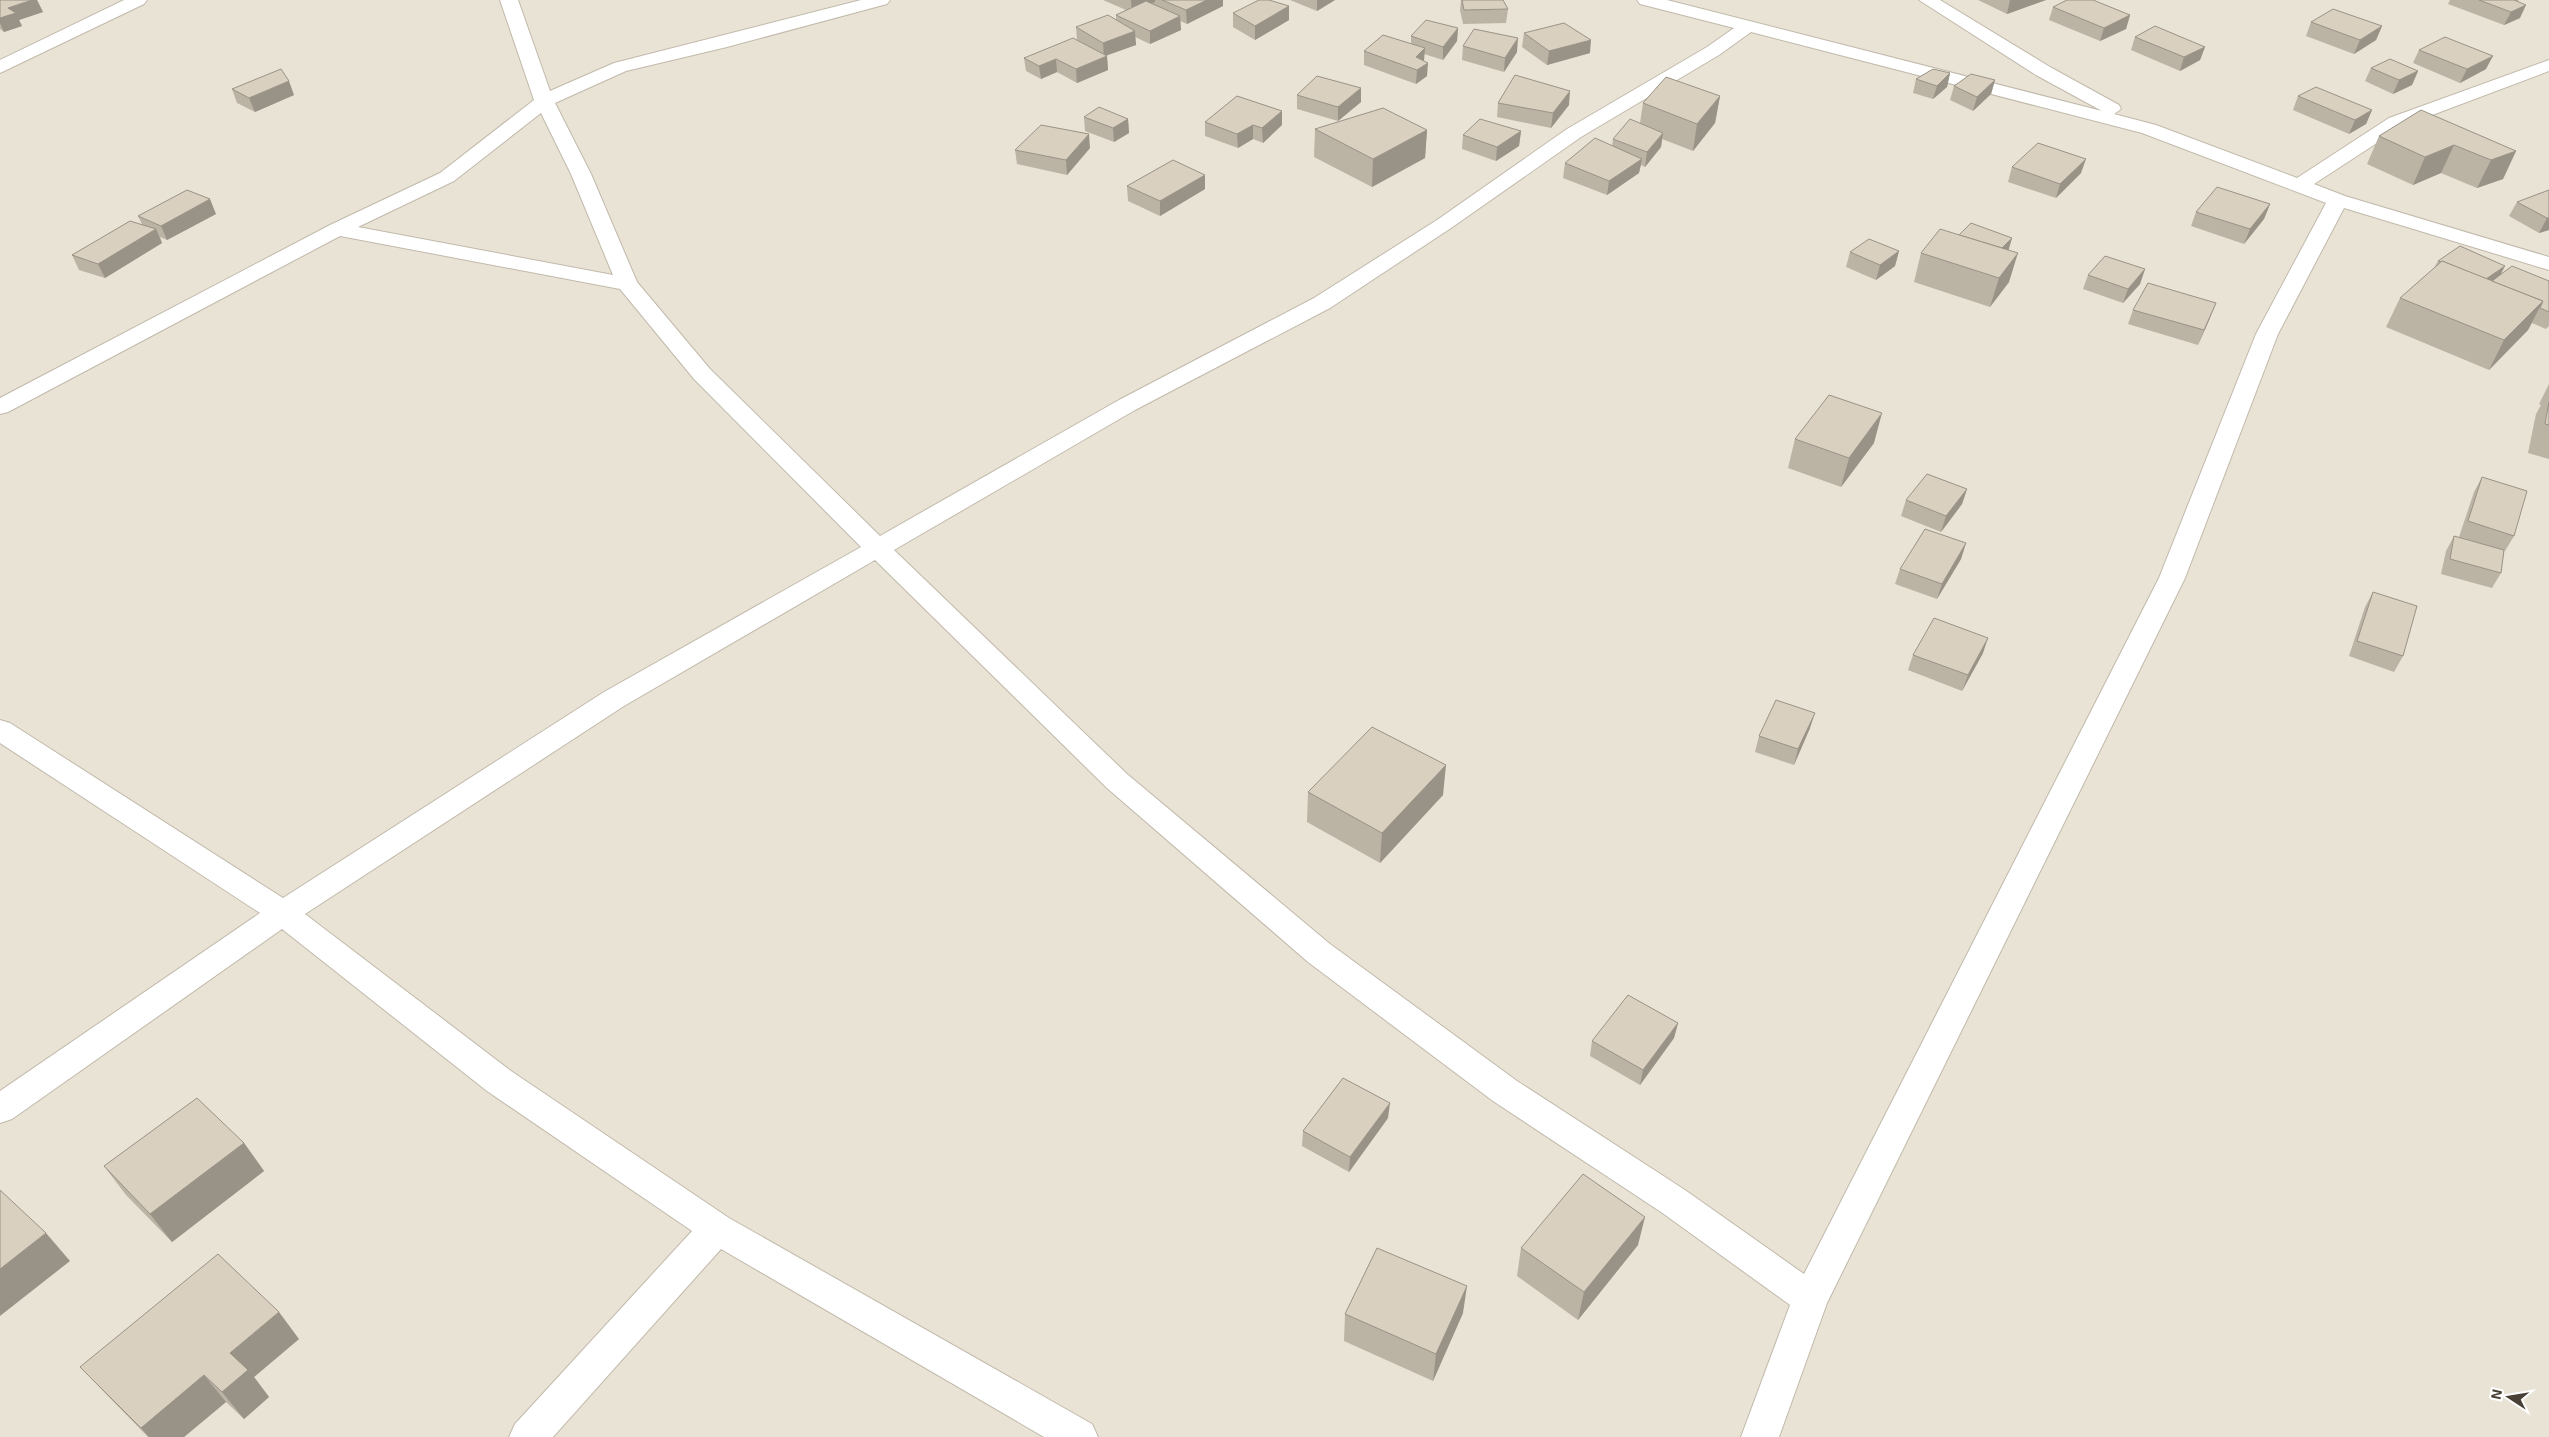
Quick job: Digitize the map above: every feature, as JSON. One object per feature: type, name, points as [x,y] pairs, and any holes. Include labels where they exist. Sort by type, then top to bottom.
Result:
[{"type":"street","points":[[0,67],[138,0]]},
{"type":"street","points":[[509,0],[544,101],[581,174],[627,284],[702,374],[876,548],[1117,781],[1319,953],[1504,1091],[1672,1201],[1810,1299]]},
{"type":"street","points":[[0,407],[337,229],[447,177],[544,101],[620,67],[721,44],[881,0]]},
{"type":"street","points":[[1646,0],[2149,129],[2296,186],[2549,264]]},
{"type":"street","points":[[1928,0],[2043,71],[2149,129]]},
{"type":"street","points":[[0,1109],[283,913],[614,699],[1127,405],[1322,303],[1444,224],[1574,133],[1713,51],[1748,26]]},
{"type":"street","points":[[2296,186],[2396,122],[2549,65]]},
{"type":"street","points":[[1760,1437],[1810,1299],[2172,578],[2267,334],[2338,200]]},
{"type":"street","points":[[337,229],[627,284]]},
{"type":"street","points":[[0,730],[283,913],[499,1082],[717,1229],[1079,1437]]},
{"type":"street","points":[[528,1437],[717,1229]]},
{"type":"shaded area","points":[[0,0],[2549,0],[2549,1437],[0,1437]]},
{"type":"building","points":[[0,0],[32,0],[8,8],[16,13],[0,18]]},
{"type":"building","points":[[1162,0],[1207,0],[1186,10]]},
{"type":"building","points":[[1259,0],[1269,0],[1289,6],[1255,26],[1233,13]]},
{"type":"building","points":[[1462,0],[1503,0],[1508,9],[1464,10]]},
{"type":"building","points":[[2067,0],[2093,0],[2130,15],[2104,28],[2053,7]]},
{"type":"building","points":[[2479,0],[2514,0],[2526,5],[2511,12]]},
{"type":"building","points":[[1146,1],[1180,16],[1150,31],[1116,15]]},
{"type":"building","points":[[2333,9],[2382,26],[2360,40],[2311,22]]},
{"type":"building","points":[[1108,15],[1135,31],[1103,43],[1076,27]]},
{"type":"building","points":[[1426,20],[1458,28],[1443,47],[1411,36]]},
{"type":"building","points":[[1564,23],[1591,40],[1549,51],[1524,33]]},
{"type":"building","points":[[2155,26],[2205,47],[2184,57],[2135,37]]},
{"type":"building","points":[[1474,29],[1518,38],[1505,58],[1463,46]]},
{"type":"building","points":[[1383,35],[1425,48],[1416,57],[1428,63],[1417,70],[1364,51]]},
{"type":"building","points":[[2445,37],[2493,56],[2467,69],[2419,50]]},
{"type":"building","points":[[1073,38],[1107,56],[1076,69],[1056,59],[1039,66],[1024,58]]},
{"type":"building","points":[[2390,59],[2418,71],[2399,80],[2371,68]]},
{"type":"building","points":[[281,69],[289,81],[249,98],[232,89]]},
{"type":"building","points":[[1933,69],[1950,73],[1937,86],[1916,79]]},
{"type":"building","points":[[1971,74],[1995,80],[1977,97],[1954,86]]},
{"type":"building","points":[[1515,75],[1570,91],[1553,113],[1498,103]]},
{"type":"building","points":[[1317,76],[1361,88],[1338,107],[1297,95]]},
{"type":"building","points":[[1666,77],[1720,96],[1697,124],[1643,103]]},
{"type":"building","points":[[2316,87],[2372,110],[2355,120],[2298,96]]},
{"type":"building","points":[[1237,96],[1282,111],[1262,128],[1253,125],[1237,134],[1205,122]]},
{"type":"building","points":[[1099,107],[1128,119],[1113,128],[1084,117]]},
{"type":"building","points":[[1383,108],[1427,130],[1373,159],[1315,129]]},
{"type":"building","points":[[2421,110],[2516,151],[2491,160],[2454,145],[2425,157],[2379,136]]},
{"type":"building","points":[[1480,119],[1521,131],[1497,147],[1463,135]]},
{"type":"building","points":[[1630,119],[1663,133],[1647,152],[1613,139]]},
{"type":"building","points":[[1041,125],[1089,134],[1066,160],[1015,150]]},
{"type":"building","points":[[1595,138],[1642,159],[1609,181],[1565,163]]},
{"type":"building","points":[[2038,143],[2086,159],[2060,184],[2012,167]]},
{"type":"building","points":[[1173,160],[1205,175],[1160,201],[1127,186]]},
{"type":"building","points":[[2217,187],[2270,204],[2250,229],[2196,212]]},
{"type":"building","points":[[187,190],[210,199],[161,226],[138,216]]},
{"type":"building","points":[[2549,190],[2549,218],[2517,202]]},
{"type":"building","points":[[130,221],[156,229],[98,264],[72,255]]},
{"type":"building","points":[[1971,223],[2012,238],[2002,248],[1959,235]]},
{"type":"building","points":[[1940,229],[2018,253],[1999,278],[1921,253]]},
{"type":"building","points":[[1869,239],[1899,251],[1880,265],[1850,252]]},
{"type":"building","points":[[2460,246],[2505,266],[2486,279],[2438,261]]},
{"type":"building","points":[[2105,256],[2145,269],[2128,289],[2088,275]]},
{"type":"building","points":[[2442,261],[2543,301],[2504,340],[2400,298]]},
{"type":"building","points":[[2512,266],[2549,281],[2549,312],[2540,308],[2543,301],[2492,281]]},
{"type":"building","points":[[2148,283],[2216,303],[2204,330],[2133,310]]},
{"type":"building","points":[[1829,395],[1882,413],[1849,458],[1795,439]]},
{"type":"building","points":[[2549,402],[2549,425],[2545,424]]},
{"type":"building","points":[[1927,474],[1967,489],[1946,516],[1906,500]]},
{"type":"building","points":[[2482,477],[2527,491],[2514,536],[2468,521]]},
{"type":"building","points":[[1925,529],[1966,543],[1942,584],[1900,569]]},
{"type":"building","points":[[2454,536],[2504,550],[2501,573],[2450,559]]},
{"type":"building","points":[[2373,592],[2417,606],[2403,656],[2357,641]]},
{"type":"building","points":[[1934,618],[1988,638],[1968,675],[1913,655]]},
{"type":"building","points":[[1776,700],[1815,713],[1798,749],[1759,736]]},
{"type":"building","points":[[1372,727],[1446,765],[1382,833],[1308,792]]},
{"type":"building","points":[[1628,995],[1678,1023],[1643,1070],[1592,1041]]},
{"type":"building","points":[[1343,1078],[1390,1103],[1350,1157],[1303,1131]]},
{"type":"building","points":[[197,1098],[244,1143],[150,1214],[104,1166]]},
{"type":"building","points":[[1583,1174],[1645,1217],[1584,1292],[1521,1248]]},
{"type":"building","points":[[0,1190],[46,1233],[0,1269]]},
{"type":"building","points":[[1377,1248],[1467,1286],[1436,1354],[1345,1314]]},
{"type":"building","points":[[218,1254],[279,1312],[230,1353],[248,1370],[222,1392],[204,1375],[141,1428],[80,1367]]}]
